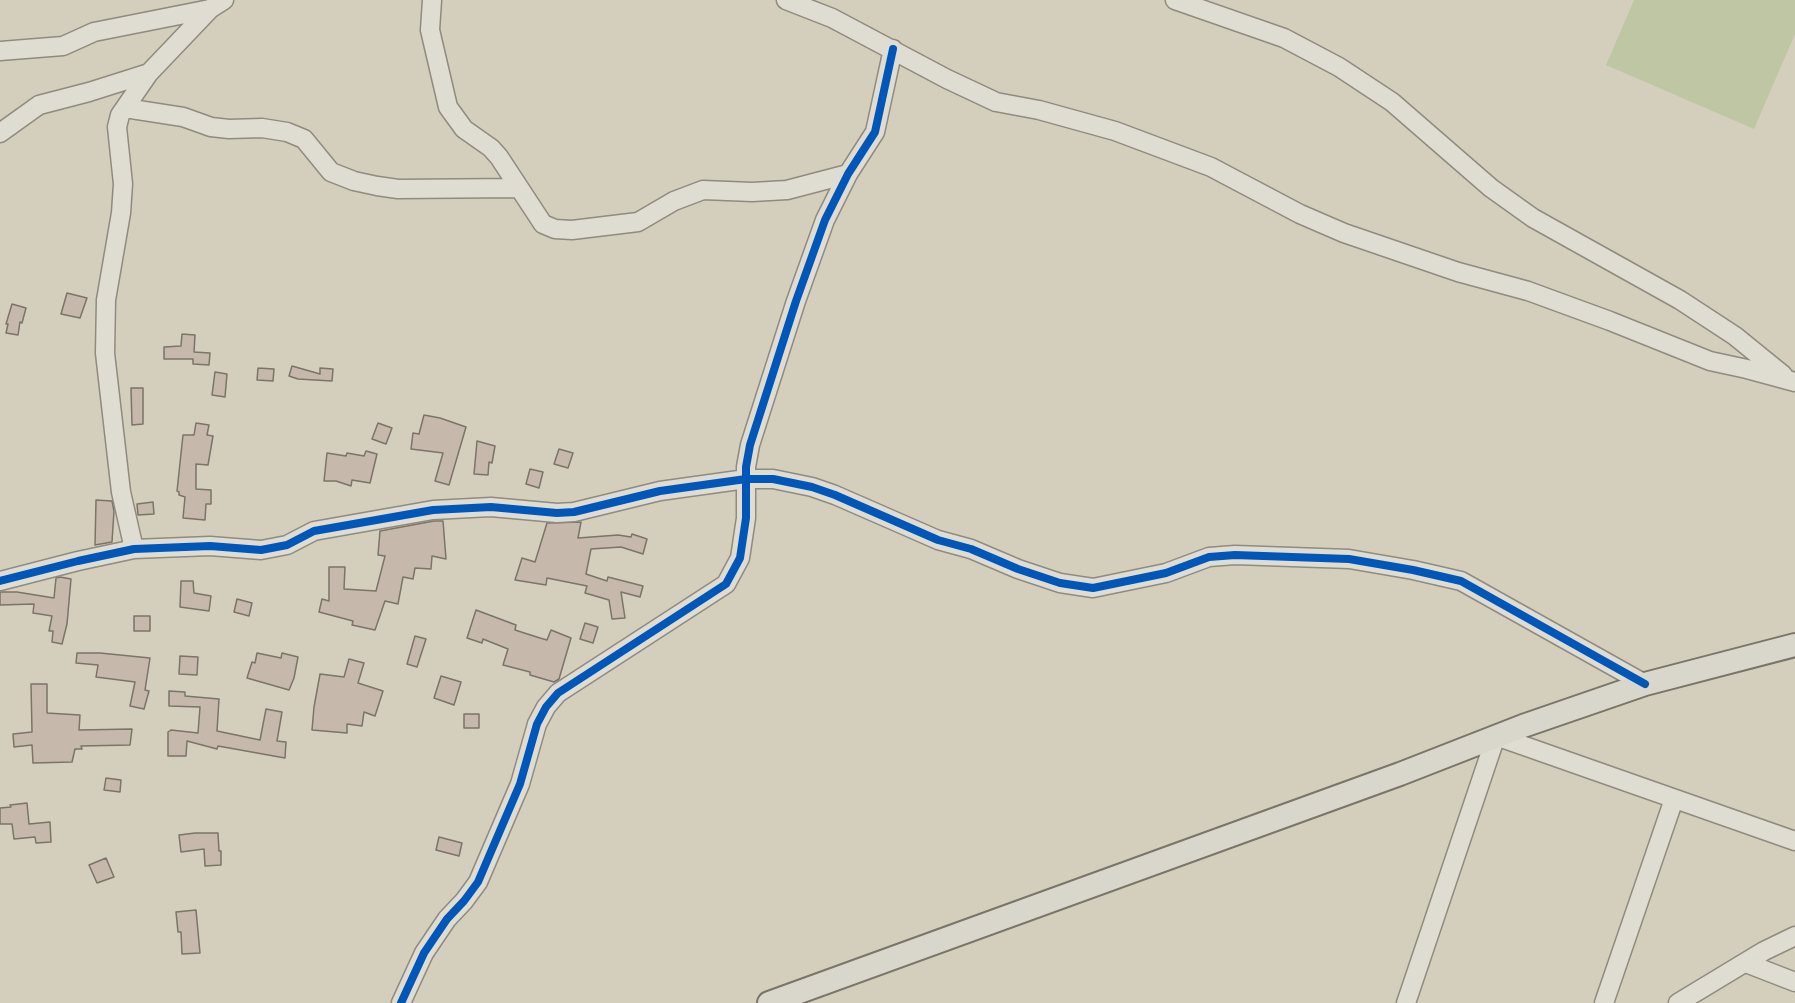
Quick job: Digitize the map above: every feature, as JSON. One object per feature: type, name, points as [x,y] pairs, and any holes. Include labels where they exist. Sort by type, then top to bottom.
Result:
[{"type":"main road","points":[[770,1003],[1400,774],[1496,736],[1645,684],[1795,645]]},
{"type":"street","points":[[432,0],[430,30],[448,107],[464,129],[491,148],[499,157],[543,224],[555,229],[572,230],[638,222],[674,201],[703,190],[753,192],[787,190],[848,174]]},
{"type":"street","points":[[786,0],[832,18],[947,79],[996,102],[1039,110],[1115,130],[1211,167],[1300,214],[1344,233],[1458,272],[1528,291],[1610,321],[1710,362],[1792,381]]},
{"type":"street","points":[[1175,0],[1284,38],[1339,68],[1392,102],[1491,188],[1533,218],[1680,300],[1735,336],[1792,381]]},
{"type":"street","points":[[0,51],[63,46],[94,32],[119,25],[217,4]]},
{"type":"street","points":[[134,549],[121,492],[104,329],[123,184],[117,127],[125,108],[149,73],[217,4]]},
{"type":"street","points":[[401,1003],[424,953],[447,919],[478,882],[520,784],[537,724],[546,707],[558,693],[726,584],[740,558],[746,518],[746,479],[750,445],[796,301],[825,220],[848,174],[875,132],[893,49]]},
{"type":"street","points":[[0,133],[39,105],[149,73]]},
{"type":"street","points":[[125,108],[183,117],[211,127],[262,128],[287,132],[304,139],[331,172],[354,181],[377,186],[398,189],[518,188]]},
{"type":"street","points":[[0,581],[134,549],[210,546],[261,550],[287,545],[314,531],[433,510],[491,507],[557,513],[573,512],[660,491],[746,479],[773,479],[812,487],[835,495],[938,540],[971,549],[1018,569],[1060,583],[1093,588],[1166,573],[1209,557],[1235,555],[1349,559],[1461,581],[1645,684]]},
{"type":"street","points":[[1406,1003],[1496,736],[1795,841]]},
{"type":"street","points":[[1604,1003],[1674,799]]},
{"type":"street","points":[[1678,1003],[1764,951],[1795,936]]},
{"type":"street","points":[[1746,963],[1795,982]]},
{"type":"green space","points":[[1634,0],[1795,0],[1795,34],[1754,129],[1606,65]]},
{"type":"building","points":[[67,293],[87,298],[80,318],[61,314]]},
{"type":"building","points":[[12,304],[26,308],[18,335],[6,333],[8,324],[6,324]]},
{"type":"building","points":[[182,334],[195,335],[194,352],[210,353],[209,365],[193,364],[193,359],[164,359],[164,347],[181,346]]},
{"type":"building","points":[[292,366],[320,374],[320,368],[333,369],[332,381],[298,379],[289,376]]},
{"type":"building","points":[[258,368],[274,369],[273,381],[257,380]]},
{"type":"building","points":[[215,372],[227,374],[225,397],[212,395]]},
{"type":"building","points":[[131,388],[143,388],[143,424],[132,425]]},
{"type":"building","points":[[424,415],[466,427],[449,485],[435,481],[443,453],[411,449],[413,433],[419,434]]},
{"type":"building","points":[[196,423],[209,425],[207,435],[213,436],[208,465],[196,464],[196,489],[211,490],[211,504],[206,504],[205,520],[183,518],[185,497],[179,495],[177,491],[183,435],[194,435]]},
{"type":"building","points":[[378,423],[392,428],[386,444],[372,439]]},
{"type":"building","points":[[477,441],[495,446],[492,463],[489,462],[488,475],[474,474]]},
{"type":"building","points":[[559,449],[573,453],[568,468],[554,464]]},
{"type":"building","points":[[366,451],[377,454],[370,483],[352,480],[351,486],[336,481],[324,481],[327,453],[364,456]]},
{"type":"building","points":[[530,469],[543,472],[539,488],[526,484]]},
{"type":"building","points":[[96,500],[112,501],[114,511],[112,542],[95,545]]},
{"type":"building","points":[[153,502],[154,514],[138,515],[137,504]]},
{"type":"building","points":[[443,521],[446,559],[432,556],[431,569],[415,568],[413,579],[403,577],[398,604],[385,601],[375,630],[352,625],[353,621],[319,612],[322,599],[329,601],[329,567],[345,567],[344,589],[376,591],[385,556],[378,555],[380,531]]},
{"type":"building","points":[[581,522],[578,538],[618,535],[631,537],[632,534],[647,539],[643,554],[621,547],[591,549],[586,574],[607,581],[608,577],[643,586],[640,597],[621,592],[625,618],[612,619],[609,600],[585,593],[587,586],[547,578],[546,585],[515,580],[522,558],[535,562],[547,523]]},
{"type":"building","points":[[56,578],[71,579],[67,624],[62,644],[52,642],[53,631],[49,631],[52,616],[33,613],[34,604],[0,605],[0,592],[17,592],[54,598]]},
{"type":"building","points":[[181,581],[193,581],[194,593],[211,596],[209,611],[180,607]]},
{"type":"building","points":[[237,599],[252,603],[249,616],[234,612]]},
{"type":"building","points":[[476,610],[516,625],[515,630],[540,638],[547,640],[551,630],[571,638],[559,679],[554,682],[530,675],[530,672],[503,665],[508,649],[483,639],[482,643],[467,638]]},
{"type":"building","points":[[134,616],[150,616],[150,631],[134,631]]},
{"type":"building","points":[[585,623],[598,627],[593,643],[580,639]]},
{"type":"building","points":[[415,636],[426,639],[417,667],[407,664]]},
{"type":"building","points":[[77,653],[150,658],[145,690],[149,691],[144,709],[130,706],[135,682],[96,677],[98,665],[76,663]]},
{"type":"building","points":[[257,653],[281,658],[282,653],[298,657],[289,690],[247,678],[252,662],[255,663]]},
{"type":"building","points":[[180,656],[198,657],[197,675],[179,674]]},
{"type":"building","points":[[349,659],[364,663],[358,683],[383,691],[375,716],[364,712],[362,726],[347,724],[347,733],[312,730],[320,674],[344,677]]},
{"type":"building","points":[[441,676],[461,682],[454,705],[434,698]]},
{"type":"building","points":[[31,684],[47,684],[47,713],[80,715],[79,730],[132,729],[130,745],[81,746],[82,749],[75,749],[72,762],[33,763],[32,745],[14,747],[13,734],[32,732]]},
{"type":"building","points":[[169,691],[185,692],[185,696],[219,699],[217,731],[260,740],[266,709],[282,712],[277,741],[286,742],[285,758],[218,746],[217,749],[187,741],[186,756],[168,756],[168,732],[171,730],[198,733],[200,707],[169,706]]},
{"type":"building","points":[[464,714],[479,714],[479,728],[464,728]]},
{"type":"building","points":[[106,778],[121,780],[120,792],[104,790]]},
{"type":"building","points":[[27,803],[29,824],[50,822],[51,842],[36,843],[35,837],[14,839],[12,824],[0,824],[0,808]]},
{"type":"building","points":[[218,833],[221,865],[205,866],[204,849],[181,852],[179,835]]},
{"type":"building","points":[[439,837],[462,843],[459,856],[436,850]]},
{"type":"building","points":[[106,858],[114,877],[97,883],[89,865]]},
{"type":"building","points":[[196,910],[200,953],[182,954],[181,932],[178,932],[176,912]]},
{"type":"cycle path","points":[[401,1003],[424,953],[447,919],[478,882],[520,784],[537,724],[546,707],[558,693],[726,584],[740,558],[746,518],[746,467],[750,445],[796,301],[825,220],[848,174],[875,132],[893,49]]},
{"type":"cycle path","points":[[0,581],[134,549],[210,546],[261,550],[287,545],[314,531],[433,510],[491,507],[557,513],[574,512],[660,491],[746,479],[773,479],[812,487],[835,495],[938,540],[971,549],[1018,569],[1060,583],[1093,588],[1166,573],[1209,557],[1235,555],[1349,559],[1461,581],[1645,684]]}]
